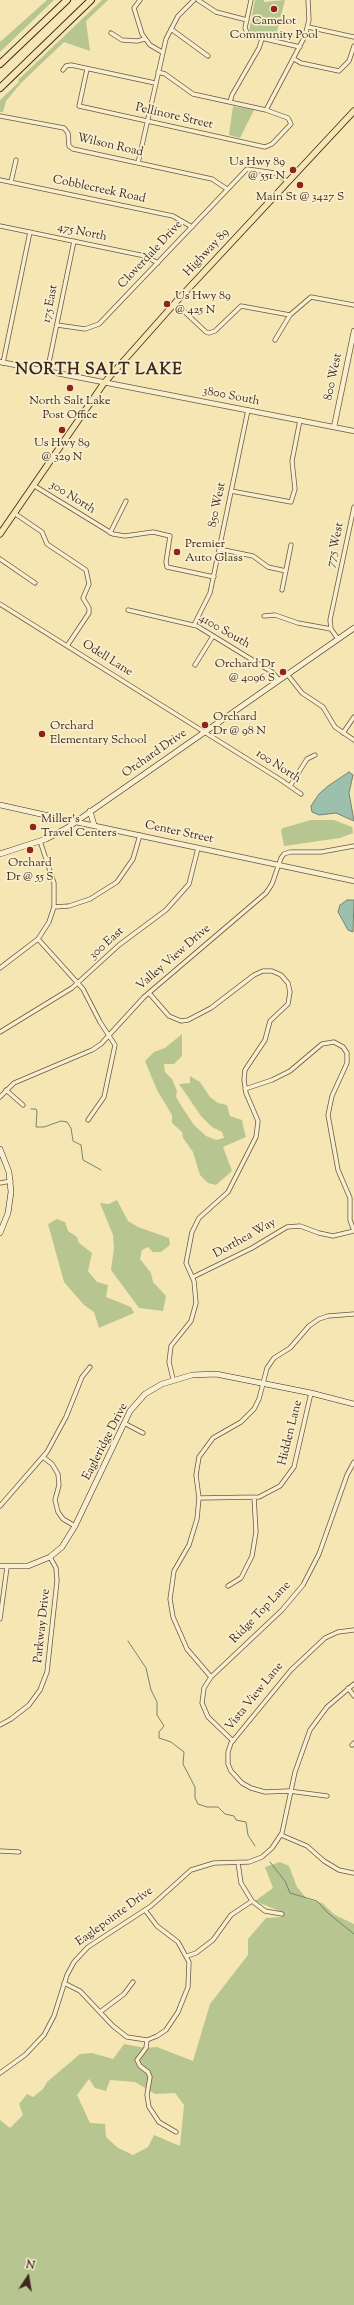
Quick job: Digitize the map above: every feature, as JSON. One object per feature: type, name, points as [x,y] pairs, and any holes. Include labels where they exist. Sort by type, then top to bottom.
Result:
[{"type":"highway","points":[[0,64],[67,0]]},
{"type":"highway","points":[[0,88],[91,0]]},
{"type":"main road","name":"Highway 89","points":[[0,534],[32,485],[104,383],[287,181],[354,111]]},
{"type":"main road","name":"Orchard Drive","points":[[0,854],[57,834],[76,822],[354,628]]},
{"type":"main road","name":"Center Street","points":[[0,805],[76,822]]},
{"type":"main road","points":[[90,812],[94,825]]},
{"type":"main road","points":[[0,1149],[7,1165],[10,1182],[9,1207],[0,1233]]},
{"type":"main road","name":"Eagleridge Drive","points":[[0,1566],[28,1566],[50,1557],[66,1542],[76,1526],[124,1423],[134,1405],[145,1394],[173,1379],[192,1375],[216,1374],[311,1393],[354,1404]]},
{"type":"street","points":[[140,0],[135,5],[134,10],[145,39],[153,47],[162,52]]},
{"type":"street","points":[[138,163],[162,52],[171,29],[181,13],[194,0]]},
{"type":"street","points":[[198,0],[216,12],[247,20]]},
{"type":"street","points":[[251,0],[246,33],[251,37],[300,47]]},
{"type":"street","points":[[158,72],[165,74],[193,94],[266,110],[268,102],[294,59],[308,27],[308,0]]},
{"type":"street","points":[[308,27],[354,37]]},
{"type":"street","points":[[171,29],[208,56]]},
{"type":"street","points":[[111,33],[122,40],[137,41],[145,39]]},
{"type":"street","points":[[230,102],[232,95],[259,48],[262,39]]},
{"type":"street","points":[[294,59],[301,63],[339,71],[349,61],[354,46]]},
{"type":"street","points":[[63,70],[68,65],[155,83]]},
{"type":"street","name":"Pellinore Street","points":[[87,68],[79,106],[267,147],[289,127],[291,120],[266,110]]},
{"type":"street","name":"Wilson Road","points":[[0,116],[64,128],[68,133],[68,145],[71,148],[214,179],[228,189]]},
{"type":"street","points":[[11,182],[16,160]]},
{"type":"street","name":"Cloverdale Drive","points":[[57,325],[84,329],[97,326],[248,168],[275,173],[287,181]]},
{"type":"street","name":"Cobblecreek Road","points":[[0,180],[173,216],[192,227]]},
{"type":"street","name":"475 North","points":[[0,226],[145,256],[158,263]]},
{"type":"street","points":[[1,363],[30,232]]},
{"type":"street","name":"175 East","points":[[47,372],[74,241]]},
{"type":"street","points":[[275,340],[290,315],[294,314],[307,298],[311,297],[354,305]]},
{"type":"street","points":[[175,303],[208,333],[214,332],[241,306],[290,315]]},
{"type":"street","name":"800 West","points":[[334,427],[354,331]]},
{"type":"street","name":"3800 South","points":[[1,363],[354,431]]},
{"type":"street","name":"850 West","points":[[194,624],[209,597],[248,410]]},
{"type":"street","points":[[231,491],[289,502],[293,499],[295,489],[292,461],[300,420]]},
{"type":"street","name":"300 North","points":[[32,485],[110,533]]},
{"type":"street","points":[[126,501],[110,533],[122,536],[153,532],[168,535],[170,538],[166,562],[167,567],[214,577]]},
{"type":"street","name":"775 West","points":[[331,629],[330,620],[354,507]]},
{"type":"street","points":[[14,513],[42,532],[47,544],[86,570],[89,584],[83,598],[89,608],[89,613],[67,646]]},
{"type":"street","points":[[282,590],[291,545]]},
{"type":"street","points":[[219,549],[253,556],[268,567],[286,571]]},
{"type":"street","points":[[0,559],[35,583]]},
{"type":"street","name":"Odell Lane","points":[[0,604],[204,732]]},
{"type":"street","name":"4100 South","points":[[128,610],[194,624],[272,672],[279,680]]},
{"type":"street","points":[[264,616],[275,615],[298,623],[331,629],[338,639]]},
{"type":"street","points":[[195,665],[213,636]]},
{"type":"street","points":[[287,674],[302,693],[322,707],[334,726],[354,740]]},
{"type":"street","points":[[343,733],[354,716]]},
{"type":"street","name":"100 North","points":[[204,732],[301,794]]},
{"type":"street","points":[[290,786],[307,759],[315,755]]},
{"type":"street","name":"Center Street","points":[[76,822],[354,881]]},
{"type":"street","points":[[54,907],[69,906],[90,899],[113,885],[124,874],[133,859],[140,835]]},
{"type":"street","points":[[0,968],[38,939],[49,922],[54,907],[54,883],[40,841]]},
{"type":"street","name":"Valley View Drive","points":[[0,1096],[18,1081],[95,1048],[110,1035],[149,993],[266,893],[272,884],[282,856],[286,853],[321,852],[354,846]]},
{"type":"street","name":"300 East","points":[[0,1032],[79,983],[113,950],[156,918],[185,890],[192,876],[198,848]]},
{"type":"street","points":[[38,939],[79,983],[87,994],[100,1022],[110,1035],[116,1047],[106,1092],[101,1104],[88,1120]]},
{"type":"street","points":[[149,993],[169,1016],[174,1019],[184,1021],[215,1005],[260,972],[272,971],[284,977],[290,989],[289,1001],[284,1009],[270,1020],[264,1040],[248,1063],[244,1077],[245,1089],[257,1114],[257,1134],[228,1192],[202,1216],[194,1226],[186,1260],[187,1266],[193,1277],[196,1294],[196,1309],[189,1324],[175,1339],[171,1346],[169,1358],[173,1379]]},
{"type":"street","points":[[245,1089],[272,1080],[290,1071],[322,1044],[334,1042],[343,1047],[347,1053],[347,1063],[330,1100],[328,1115],[340,1175],[350,1198],[350,1220],[354,1231]]},
{"type":"street","points":[[6,1090],[23,1105]]},
{"type":"street","points":[[0,1183],[10,1182]]},
{"type":"street","name":"Dorthea Way","points":[[193,1277],[252,1248],[287,1227],[300,1226],[319,1234],[333,1236],[354,1231]]},
{"type":"street","points":[[211,1677],[187,1649],[172,1617],[170,1603],[174,1571],[195,1528],[199,1498],[196,1471],[203,1449],[217,1434],[241,1422],[249,1414],[257,1404],[271,1361],[290,1348],[312,1324],[328,1316],[354,1314]]},
{"type":"street","points":[[0,1506],[43,1458],[66,1417],[82,1377],[90,1367]]},
{"type":"street","name":"Hidden Lane","points":[[199,1498],[254,1497],[276,1490],[290,1475],[296,1462],[311,1393]]},
{"type":"street","points":[[124,1423],[143,1433]]},
{"type":"street","points":[[43,1458],[52,1464],[58,1474],[59,1485],[55,1500],[58,1512],[63,1519],[76,1526]]},
{"type":"street","name":"Ridge Top Lane","points":[[232,1741],[212,1723],[205,1712],[203,1692],[211,1677],[282,1610],[302,1585],[319,1554],[347,1475],[354,1462]]},
{"type":"street","points":[[228,1586],[241,1578],[252,1556],[256,1532],[254,1497]]},
{"type":"street","name":"Parkway Drive","points":[[0,1725],[17,1715],[29,1705],[40,1690],[47,1672],[57,1581],[56,1568],[50,1557]]},
{"type":"street","points":[[0,1619],[7,1567]]},
{"type":"street","name":"Vista View Lane","points":[[327,1796],[289,1791],[261,1791],[242,1782],[231,1771],[228,1764],[228,1752],[232,1741],[284,1676],[320,1641],[334,1633],[354,1630]]},
{"type":"street","name":"Eaglepointe Drive","points":[[0,2073],[25,2055],[44,2035],[54,2016],[64,1983],[74,1962],[88,1947],[145,1910],[191,1870],[214,1863],[238,1864],[249,1862],[262,1857],[272,1848],[280,1835],[289,1791],[299,1758],[310,1730],[327,1707],[354,1684]]},
{"type":"street","points":[[348,1688],[354,1696]]},
{"type":"street","points":[[280,1835],[307,1846],[324,1861],[339,1870],[353,1873]]},
{"type":"street","points":[[0,1851],[19,1852]]},
{"type":"street","points":[[238,1864],[241,1883],[252,1901],[265,1911],[282,1914]]},
{"type":"street","points":[[187,1956],[196,1953],[215,1937],[231,1915],[252,1901]]},
{"type":"street","points":[[64,1983],[78,1989],[123,2035],[136,2040],[146,2040],[157,2036],[166,2030],[178,2012],[189,1983],[187,1956],[178,1942],[157,1926],[145,1910]]},
{"type":"street","points":[[100,2012],[124,1994],[133,1982]]},
{"type":"street","points":[[146,2040],[146,2048],[137,2060],[140,2066],[148,2072],[150,2078],[147,2095],[149,2107],[159,2122],[176,2132]]},
{"type":"green space","points":[[47,0],[54,0],[0,52],[0,42]]},
{"type":"green space","points":[[102,0],[108,0],[86,21],[90,51],[64,42],[21,83],[6,101],[3,112],[0,112],[0,100],[19,82],[18,80]]},
{"type":"green space","points":[[255,0],[264,0],[264,2],[285,0],[275,39],[252,34],[249,31]]},
{"type":"green space","points":[[233,106],[254,110],[240,138],[229,135]]},
{"type":"green space","points":[[311,820],[334,820],[352,827],[353,833],[340,838],[284,846],[281,830],[283,828]]},
{"type":"green space","points":[[182,1034],[182,1056],[174,1064],[164,1064],[165,1072],[172,1079],[177,1091],[176,1097],[182,1107],[194,1125],[206,1136],[216,1140],[224,1138],[222,1132],[212,1127],[201,1116],[179,1084],[190,1083],[190,1076],[200,1082],[210,1097],[218,1103],[227,1105],[230,1116],[242,1120],[246,1137],[223,1147],[232,1171],[216,1185],[208,1183],[200,1175],[193,1152],[183,1138],[182,1132],[172,1123],[172,1115],[157,1090],[145,1061],[154,1052],[165,1048]]},
{"type":"green space","points":[[117,1200],[128,1221],[138,1227],[169,1238],[170,1245],[161,1252],[153,1252],[148,1247],[142,1250],[140,1259],[151,1273],[153,1282],[166,1296],[163,1311],[139,1308],[111,1270],[114,1248],[113,1235],[100,1203],[109,1204]]},
{"type":"green space","points":[[57,1219],[65,1222],[68,1231],[77,1237],[79,1243],[92,1253],[88,1271],[97,1282],[108,1285],[106,1297],[131,1307],[134,1313],[99,1328],[94,1312],[84,1305],[64,1282],[48,1224]]},
{"type":"green space","points":[[280,1862],[289,1866],[297,1887],[307,1899],[322,1903],[335,1915],[354,1924],[354,2305],[0,2305],[0,2120],[10,2128],[23,2115],[19,2104],[27,2094],[33,2097],[43,2089],[47,2082],[80,2054],[92,2053],[113,2059],[124,2044],[145,2048],[157,2047],[193,2061],[210,2004],[248,1955],[248,1939],[266,1918],[281,1917],[282,1912],[255,1901],[273,1888],[265,1867]],"holes":[[[89,2079],[95,2088],[106,2091],[110,2080],[135,2082],[155,2094],[175,2093],[184,2105],[180,2146],[154,2135],[148,2147],[133,2155],[118,2148],[106,2137],[105,2124],[90,2123],[77,2095]]]},
{"type":"shaded area","points":[[349,772],[353,775],[349,793],[354,821],[336,813],[319,815],[312,812],[311,806],[319,794]]},
{"type":"shaded area","points":[[347,900],[354,900],[353,932],[348,930],[338,912],[340,905]]},
{"type":"waterway","points":[[31,1109],[36,1109],[37,1112],[36,1127],[44,1127],[61,1121],[67,1122],[71,1128],[73,1141],[81,1145],[83,1160],[101,1170]]},
{"type":"waterway","points":[[128,1641],[146,1668],[151,1690],[157,1702],[157,1715],[164,1726],[159,1732],[159,1738],[171,1742],[184,1752],[183,1764],[195,1787],[195,1798],[198,1804],[207,1807],[218,1807],[225,1814],[234,1816],[236,1820],[246,1822],[248,1835],[255,1846]]},
{"type":"waterway","points":[[270,1862],[285,1881],[290,1893],[317,1901],[328,1913],[354,1934]]},
{"type":"place","name":"Camelot Community Pool","points":[[274,9]]},
{"type":"place","name":"Us Hwy 89 @ 551 N","points":[[293,170]]},
{"type":"place","name":"Main St @ 3427 S","points":[[300,185]]},
{"type":"place","name":"Us Hwy 89 @ 425 N","points":[[167,304]]},
{"type":"place","name":"North Salt Lake Post Office","points":[[70,388]]},
{"type":"place","name":"Us Hwy 89 @ 329 N","points":[[62,430]]},
{"type":"place","name":"Premier Auto Glass","points":[[177,552]]},
{"type":"place","name":"Orchard Dr @ 4096 S","points":[[283,672]]},
{"type":"place","name":"Orchard Dr @ 98 N","points":[[205,725]]},
{"type":"place","name":"Orchard Elementary School","points":[[42,734]]},
{"type":"place","name":"Miller's Travel Centers","points":[[33,827]]},
{"type":"place","name":"Orchard Dr @ 55 S","points":[[30,850]]},
{"type":"district","name":"NORTH SALT LAKE","points":[[99,371]]}]
